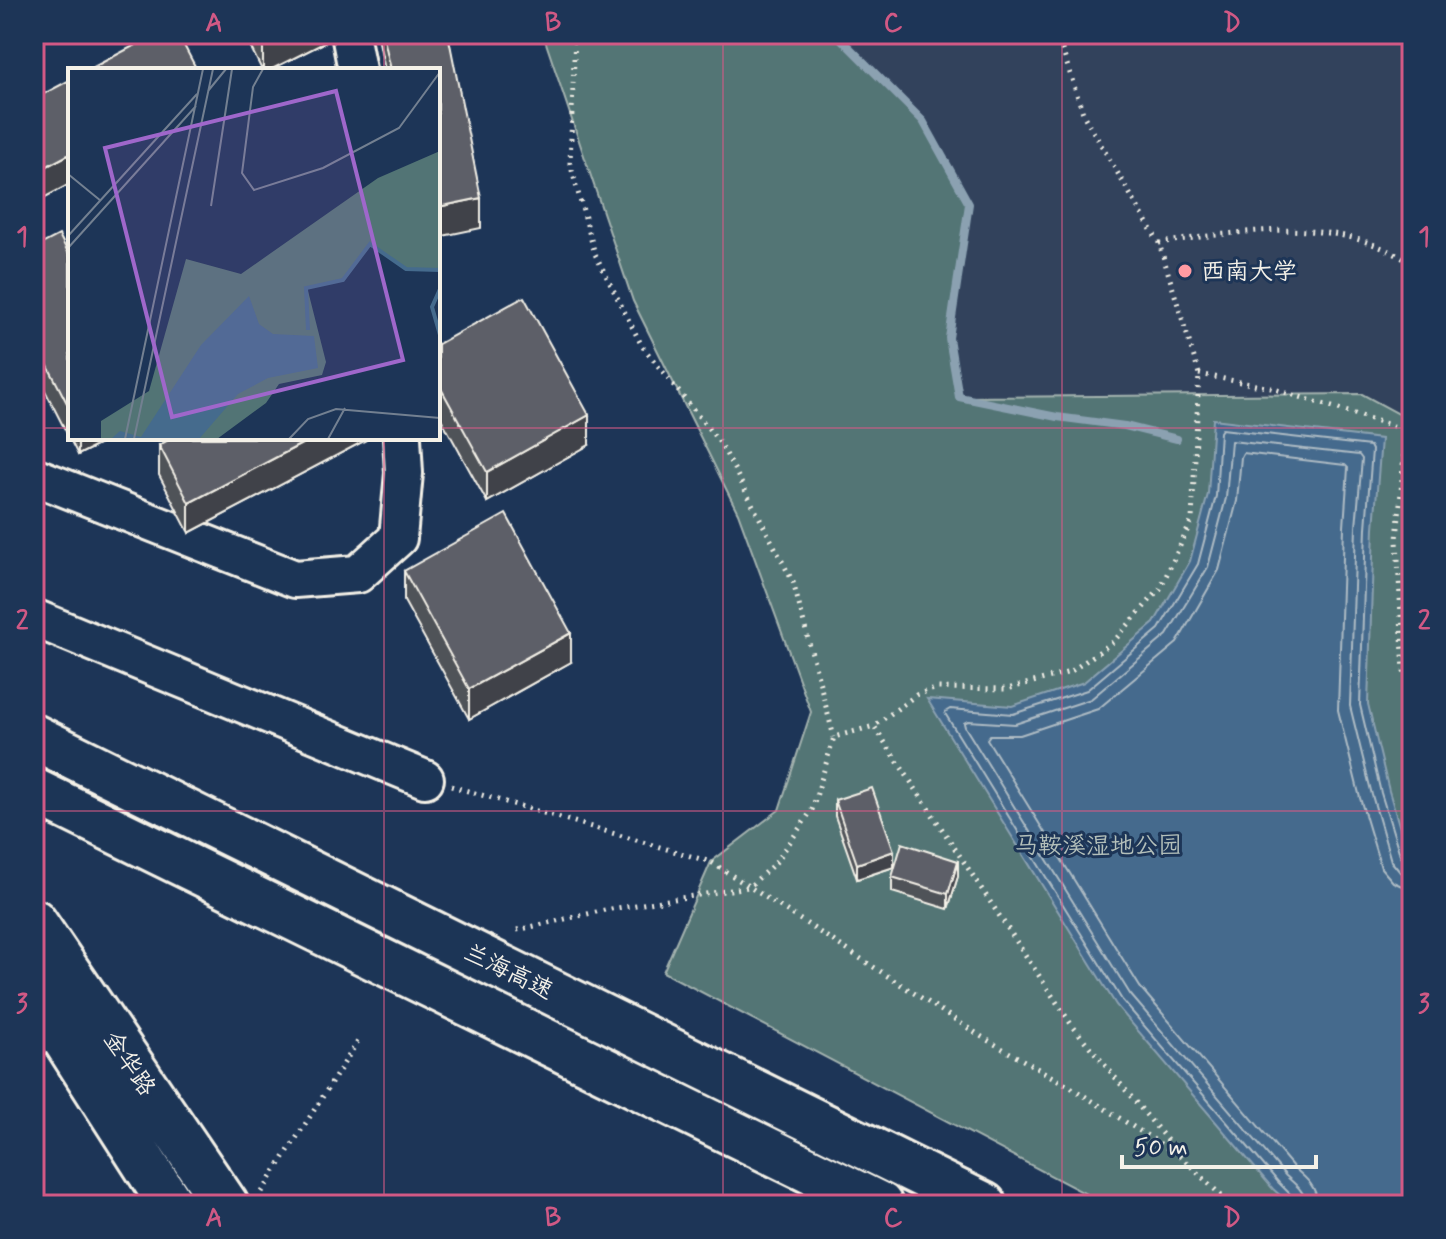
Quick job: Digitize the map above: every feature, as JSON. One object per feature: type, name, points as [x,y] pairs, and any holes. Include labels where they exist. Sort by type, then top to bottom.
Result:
[{"type":"main road","name":"兰海高速","points":[[34,737],[984,1205]]},
{"type":"main road","name":"兰海高速","points":[[34,791],[880,1205]]},
{"type":"main road","name":"金华路","points":[[34,922],[244,1198]]},
{"type":"main road","name":"金华路","points":[[34,991],[171,1205]]},
{"type":"lane","points":[[350,34],[357,68]]},
{"type":"lane","points":[[34,476],[295,579],[358,574],[398,538],[404,473],[402,440]]},
{"type":"lane","points":[[34,618],[425,779]]},
{"type":"path","points":[[517,930],[605,910],[749,887],[777,861],[812,810],[834,737],[793,582],[721,444],[642,346],[595,254],[570,163],[575,34]]},
{"type":"path","points":[[834,737],[874,726],[916,695],[937,688],[1007,689],[1070,672],[1113,642],[1160,589],[1192,520],[1199,374],[1159,243],[1084,116],[1057,34]]},
{"type":"path","points":[[1159,243],[1225,234],[1310,229],[1360,238],[1395,252],[1412,264]]},
{"type":"path","points":[[1199,374],[1271,388],[1406,430],[1397,540],[1404,673],[1412,685]]},
{"type":"path","points":[[874,726],[1071,1024],[1181,1157],[1231,1205]]},
{"type":"path","points":[[425,779],[711,862],[982,1037],[1072,1088],[1181,1157]]},
{"type":"path","points":[[244,1198],[360,1038]]},
{"type":"shaded area","name":"西南大学","points":[[836,34],[1412,34],[1412,421],[1362,394],[959,397],[949,338],[969,204]]},
{"type":"green space","name":"马鞍溪湿地公园","points":[[543,34],[836,34],[923,121],[969,204],[949,338],[959,397],[1362,394],[1412,421],[1412,553],[1409,579],[1412,612],[1412,1205],[1107,1205],[663,972],[711,862],[779,810],[811,712],[738,513],[633,301]]},
{"type":"water","points":[[1213,419],[1381,439],[1374,528],[1368,704],[1412,869],[1412,1205],[1291,1205],[1273,1189],[1116,1005],[927,699],[1012,706],[1084,682],[1154,623],[1190,561],[1208,494]]},
{"type":"building","points":[[156,34],[178,34],[196,68],[92,68]]},
{"type":"building","points":[[259,34],[282,34],[263,43]]},
{"type":"building","points":[[383,34],[448,34],[481,198],[440,207],[440,68],[391,68]]},
{"type":"building","points":[[68,81],[68,155],[34,173],[34,99]]},
{"type":"building","points":[[59,235],[68,252],[68,405],[34,339],[34,248]]},
{"type":"building","points":[[524,297],[589,415],[487,472],[440,387],[440,343]]},
{"type":"building","points":[[168,440],[309,440],[189,503],[159,445]]},
{"type":"building","points":[[506,514],[571,633],[469,689],[404,571]]},
{"type":"building","points":[[872,788],[894,851],[857,864],[835,800]]},
{"type":"building","points":[[902,843],[958,861],[948,894],[892,877]]},
{"type":"waterway","points":[[836,34],[923,121],[969,204],[949,338],[959,397],[1057,417],[1125,426],[1177,439]]},
{"type":"place","name":"西南大学","points":[[1185,271]]}]
